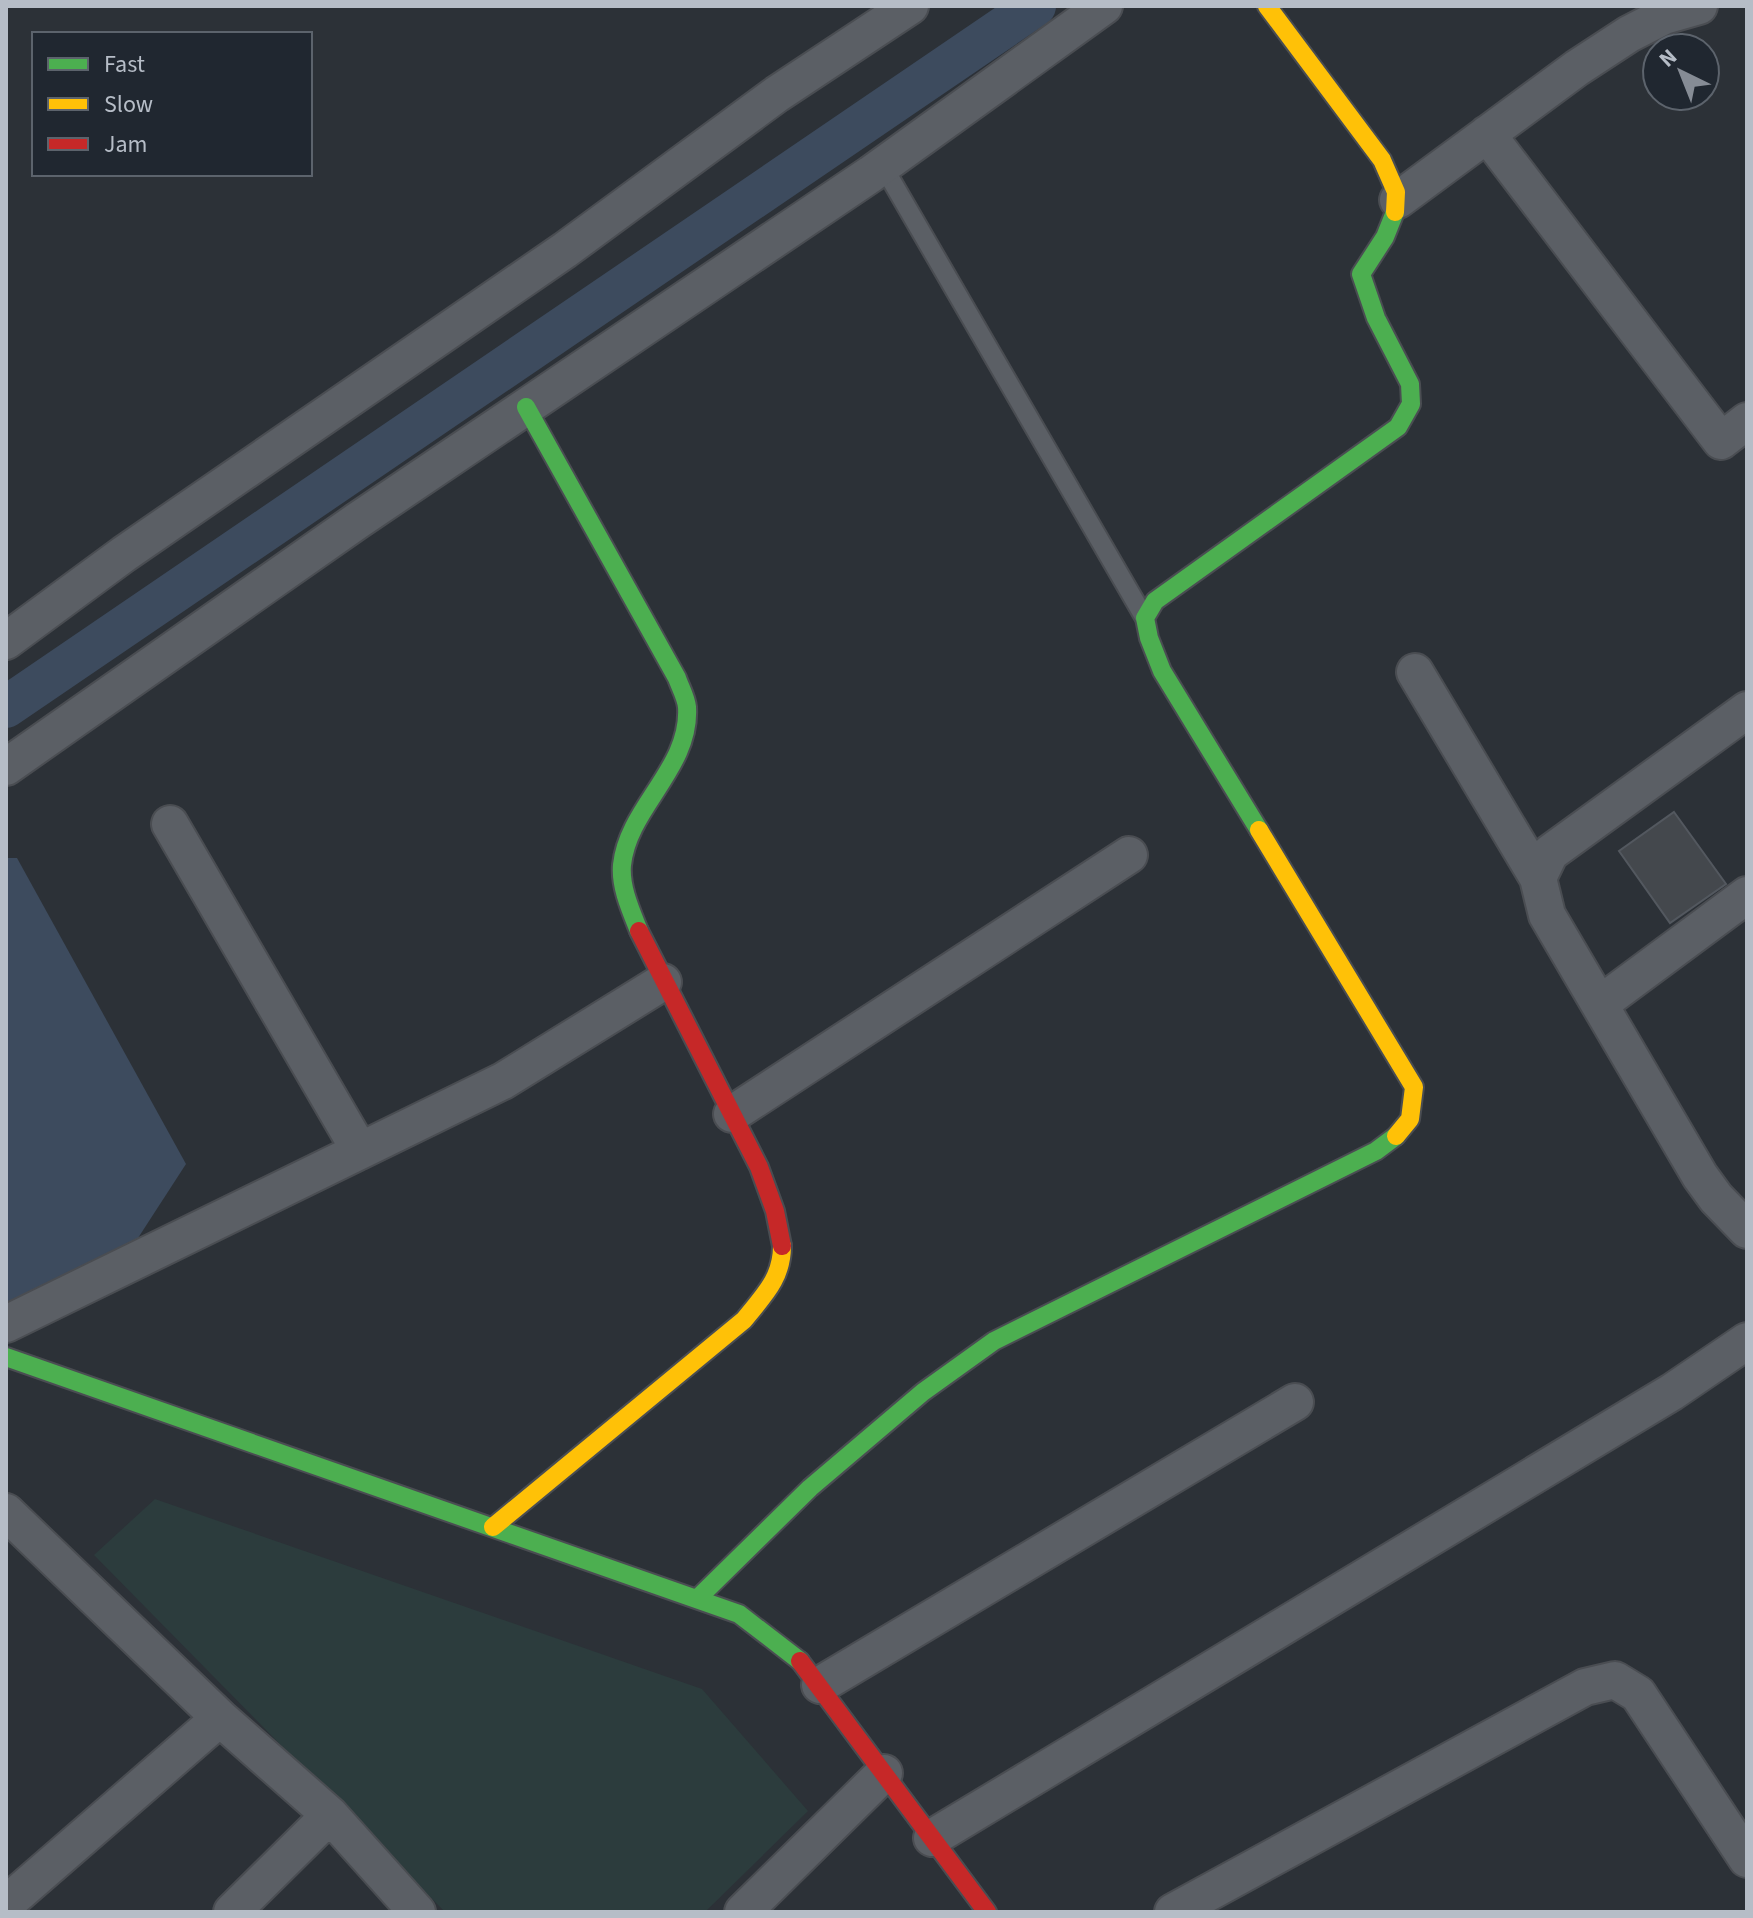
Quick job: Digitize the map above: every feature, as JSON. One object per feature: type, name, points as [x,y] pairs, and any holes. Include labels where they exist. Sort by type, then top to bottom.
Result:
[{"type":"street","points":[[6,641],[137,545],[565,250],[777,94],[910,6]]},
{"type":"street","points":[[6,767],[357,521],[883,166],[1104,6]]},
{"type":"street","points":[[697,1599],[810,1488],[923,1392],[994,1341],[1376,1151],[1407,1128],[1415,1102],[1414,1087],[1162,671],[1145,618],[1155,601],[1398,427],[1409,413],[1413,389],[1406,367],[1391,346],[1367,299],[1361,274],[1388,230],[1398,200],[1392,178],[1382,160],[1267,6]]},
{"type":"street","points":[[1398,200],[1577,68],[1629,34],[1664,16],[1699,6]]},
{"type":"street","points":[[1487,134],[1721,441],[1747,421]]},
{"type":"street","points":[[493,1527],[744,1320],[773,1283],[784,1245],[774,1205],[759,1167],[646,948],[632,913],[621,867],[633,831],[684,737],[687,705],[677,678],[526,407]]},
{"type":"street","points":[[1415,672],[1538,878],[1547,915],[1700,1176],[1747,1230]]},
{"type":"street","points":[[1538,878],[1550,853],[1747,710]]},
{"type":"street","points":[[170,824],[360,1151]]},
{"type":"street","points":[[732,1114],[1129,855]]},
{"type":"street","points":[[1600,1004],[1747,895]]},
{"type":"street","points":[[6,1324],[503,1081],[663,982]]},
{"type":"street","points":[[932,1838],[1660,1399],[1747,1341]]},
{"type":"street","points":[[6,1357],[739,1614],[804,1664],[987,1912]]},
{"type":"street","points":[[820,1685],[1295,1402]]},
{"type":"street","points":[[6,1512],[220,1718],[330,1815],[417,1912]]},
{"type":"street","points":[[1173,1912],[1585,1687],[1615,1680],[1638,1694],[1747,1859]]},
{"type":"street","points":[[6,1904],[220,1718]]},
{"type":"street","points":[[743,1912],[777,1899],[884,1773]]},
{"type":"street","points":[[232,1912],[330,1815]]},
{"type":"lane","points":[[883,166],[1145,618]]},
{"type":"shaded area","points":[[155,1499],[702,1689],[808,1811],[705,1912],[445,1912],[94,1555]]},
{"type":"water","points":[[6,858],[17,858],[186,1164],[138,1238],[6,1305]]},
{"type":"building","points":[[1674,812],[1726,884],[1670,923],[1619,851]]},
{"type":"waterway","points":[[6,707],[1035,6]]},
{"type":"traffic: fast","points":[[1259,830],[1162,671],[1145,618],[1155,601],[1398,427],[1411,404],[1410,384],[1376,318],[1361,274],[1385,237],[1395,212]]},
{"type":"traffic: fast","points":[[526,407],[677,678],[687,707],[686,729],[679,749],[635,824],[622,865],[624,890],[639,931]]},
{"type":"traffic: fast","points":[[697,1599],[810,1488],[923,1392],[994,1341],[1376,1151],[1396,1136]]},
{"type":"traffic: fast","points":[[6,1357],[739,1614],[800,1661]]},
{"type":"traffic: slow","points":[[1267,6],[1382,160],[1396,192],[1395,212]]},
{"type":"traffic: slow","points":[[1259,830],[1414,1087],[1410,1119],[1396,1136]]},
{"type":"traffic: slow","points":[[493,1527],[744,1320],[775,1278],[782,1246]]},
{"type":"traffic: jam","points":[[639,931],[759,1167],[775,1211],[782,1246]]},
{"type":"traffic: jam","points":[[800,1661],[987,1912]]}]
